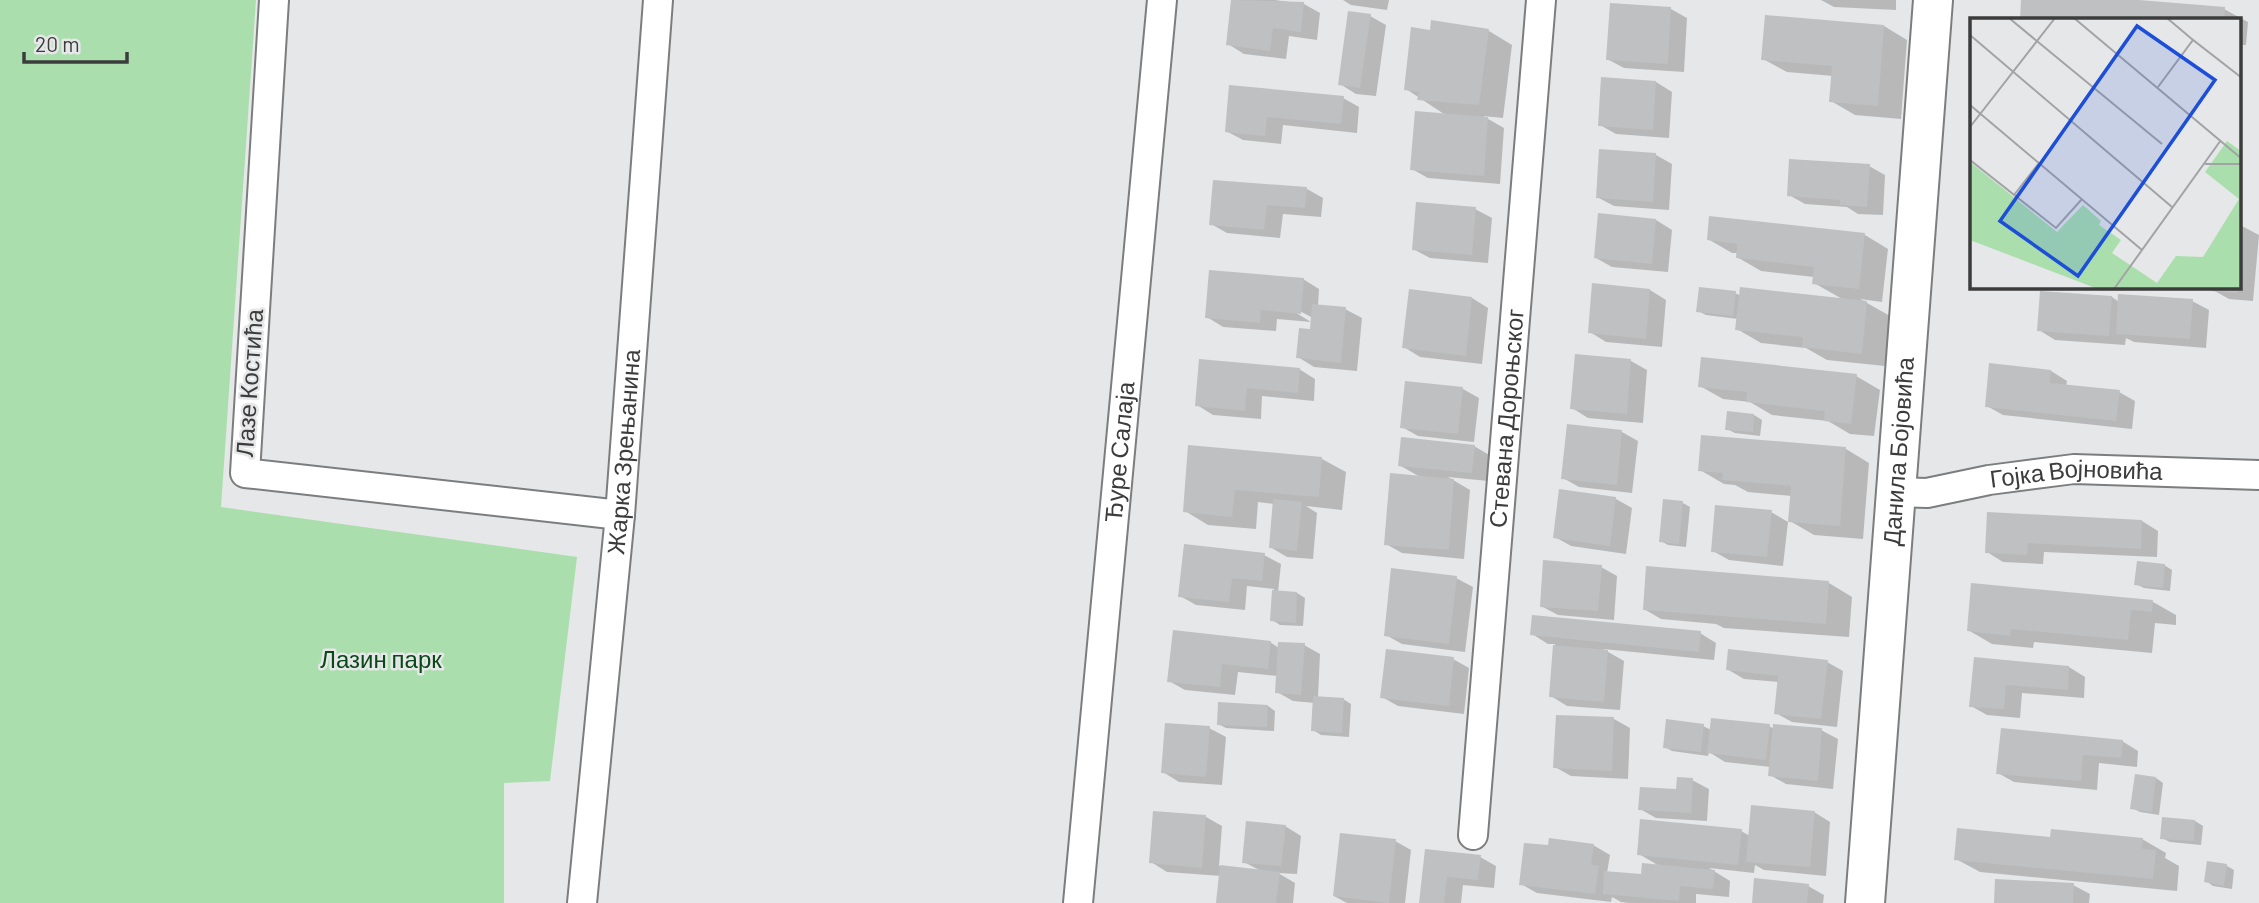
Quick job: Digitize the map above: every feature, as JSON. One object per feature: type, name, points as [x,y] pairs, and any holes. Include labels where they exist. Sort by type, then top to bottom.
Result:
[{"type":"main road","name":"Данила Бојовића","points":[[1865,903],[1933,0]]},
{"type":"street","name":"Лазе Костића","points":[[274,0],[245,473],[621,515]]},
{"type":"street","name":"Жарка Зрењанина","points":[[582,903],[621,515],[658,0]]},
{"type":"street","name":"Ђуре Салаја","points":[[1078,903],[1162,0]]},
{"type":"street","name":"Стевана Дороњског","points":[[1473,835],[1541,0]]},
{"type":"street","name":"Гојка Војновића","points":[[1896,492],[1927,493],[1989,480],[2074,469],[2259,475]]},
{"type":"green space","name":"Лазин парк","points":[[0,0],[256,0],[221,507],[577,557],[550,781],[504,783],[504,903],[0,903]]},
{"type":"building","points":[[1231,0],[1304,2],[1301,32],[1273,28],[1270,51],[1226,45]]},
{"type":"building","points":[[2021,0],[2139,0],[2225,7],[2224,18],[2020,18]]},
{"type":"building","points":[[1610,3],[1671,7],[1668,64],[1606,60]]},
{"type":"building","points":[[1348,11],[1371,14],[1360,88],[1338,85]]},
{"type":"building","points":[[1765,15],[1884,25],[1878,106],[1829,102],[1832,66],[1761,60]]},
{"type":"building","points":[[1431,20],[1489,29],[1479,105],[1417,100],[1419,92],[1404,90],[1411,27],[1430,30]]},
{"type":"building","points":[[1601,77],[1656,81],[1653,130],[1598,126]]},
{"type":"building","points":[[1229,85],[1344,96],[1341,124],[1267,117],[1265,136],[1225,132]]},
{"type":"building","points":[[1415,111],[1488,117],[1484,176],[1410,170]]},
{"type":"building","points":[[1599,149],[1656,153],[1653,202],[1596,198]]},
{"type":"building","points":[[1789,159],[1870,164],[1867,207],[1840,205],[1840,200],[1787,196]]},
{"type":"building","points":[[1213,180],[1307,187],[1305,208],[1267,205],[1264,230],[1209,225]]},
{"type":"building","points":[[1416,202],[1476,207],[1472,255],[1412,250]]},
{"type":"building","points":[[1598,213],[1656,219],[1652,264],[1594,258]]},
{"type":"building","points":[[1709,216],[1865,233],[1859,289],[1812,284],[1814,267],[1736,258],[1737,244],[1707,240]]},
{"type":"building","points":[[1209,270],[1304,278],[1301,314],[1261,310],[1260,323],[1205,318]]},
{"type":"building","points":[[1592,283],[1650,289],[1646,339],[1588,333]]},
{"type":"building","points":[[1699,287],[1736,291],[1733,316],[1696,312]]},
{"type":"building","points":[[1740,287],[1867,301],[1862,354],[1802,347],[1803,337],[1735,330]]},
{"type":"building","points":[[1409,289],[1472,297],[1466,356],[1402,348]]},
{"type":"building","points":[[2212,289],[2238,289],[2237,293]]},
{"type":"building","points":[[2040,291],[2112,296],[2109,336],[2037,331]]},
{"type":"building","points":[[2118,294],[2193,299],[2190,339],[2116,334]]},
{"type":"building","points":[[1312,304],[1346,307],[1341,363],[1296,358],[1299,328],[1310,329]]},
{"type":"building","points":[[1575,354],[1631,359],[1627,414],[1570,409]]},
{"type":"building","points":[[1701,357],[1857,374],[1851,424],[1824,421],[1825,411],[1746,402],[1747,392],[1698,387]]},
{"type":"building","points":[[1199,359],[1300,368],[1298,393],[1247,388],[1245,411],[1195,406]]},
{"type":"building","points":[[1989,363],[2051,370],[2050,383],[2120,390],[2116,421],[1985,407]]},
{"type":"building","points":[[1405,381],[1463,387],[1458,434],[1400,428]]},
{"type":"building","points":[[1727,411],[1754,414],[1753,432],[1725,430]]},
{"type":"building","points":[[1567,424],[1622,430],[1617,485],[1561,479]]},
{"type":"building","points":[[1701,435],[1846,447],[1840,526],[1788,522],[1791,486],[1722,480],[1723,473],[1698,471]]},
{"type":"building","points":[[1401,437],[1475,445],[1472,473],[1398,466]]},
{"type":"building","points":[[1188,445],[1322,457],[1319,497],[1235,490],[1232,517],[1183,512]]},
{"type":"building","points":[[1390,473],[1454,479],[1449,550],[1384,545]]},
{"type":"building","points":[[1559,489],[1616,497],[1610,546],[1553,538]]},
{"type":"building","points":[[1273,499],[1302,502],[1297,551],[1269,548]]},
{"type":"building","points":[[1663,499],[1683,501],[1679,544],[1659,542]]},
{"type":"building","points":[[1715,505],[1772,510],[1767,557],[1711,552]]},
{"type":"building","points":[[1987,512],[2142,520],[2141,549],[2028,543],[2027,555],[1985,553]]},
{"type":"building","points":[[1184,544],[1265,553],[1262,581],[1232,578],[1229,602],[1178,597]]},
{"type":"building","points":[[1543,560],[1602,565],[1598,611],[1540,607]]},
{"type":"building","points":[[2137,561],[2165,564],[2163,588],[2134,585]]},
{"type":"building","points":[[1646,566],[1829,581],[1826,624],[1643,610]]},
{"type":"building","points":[[1391,568],[1457,576],[1449,644],[1384,636]]},
{"type":"building","points":[[1971,583],[2153,600],[2152,612],[2131,610],[2128,640],[2011,629],[2010,636],[1967,631]]},
{"type":"building","points":[[1272,590],[1297,592],[1296,623],[1270,621]]},
{"type":"building","points":[[1532,615],[1701,631],[1699,652],[1530,635]]},
{"type":"building","points":[[1173,630],[1271,641],[1268,669],[1222,664],[1220,687],[1167,682]]},
{"type":"building","points":[[1278,642],[1305,643],[1301,695],[1275,693]]},
{"type":"building","points":[[1553,645],[1608,650],[1604,702],[1549,697]]},
{"type":"building","points":[[1386,649],[1454,657],[1449,706],[1380,698]]},
{"type":"building","points":[[1728,649],[1828,660],[1821,719],[1774,714],[1778,676],[1726,670]]},
{"type":"building","points":[[1974,657],[2069,666],[2068,690],[2006,685],[2004,709],[1969,707]]},
{"type":"building","points":[[1313,696],[1344,698],[1342,733],[1311,731]]},
{"type":"building","points":[[1218,702],[1268,705],[1267,727],[1217,725]]},
{"type":"building","points":[[1556,715],[1614,717],[1612,771],[1553,768]]},
{"type":"building","points":[[1711,718],[1770,724],[1766,760],[1707,753]]},
{"type":"building","points":[[1666,719],[1704,724],[1701,752],[1663,748]]},
{"type":"building","points":[[1165,723],[1210,726],[1206,777],[1161,773]]},
{"type":"building","points":[[1773,724],[1822,728],[1818,781],[1768,776]]},
{"type":"building","points":[[2001,728],[2123,740],[2121,758],[2083,755],[2081,781],[1996,774]]},
{"type":"building","points":[[2135,774],[2156,777],[2152,812],[2130,809]]},
{"type":"building","points":[[1677,777],[1693,778],[1691,813],[1638,810],[1640,787],[1676,789]]},
{"type":"building","points":[[1751,805],[1815,811],[1810,867],[1746,862]]},
{"type":"building","points":[[1153,811],[1206,815],[1202,868],[1149,863]]},
{"type":"building","points":[[2162,817],[2195,820],[2194,841],[2160,839]]},
{"type":"building","points":[[1640,819],[1742,829],[1738,865],[1637,855]]},
{"type":"building","points":[[1246,821],[1286,825],[1281,866],[1242,863]]},
{"type":"building","points":[[1957,828],[2050,837],[2051,829],[2143,838],[2142,849],[2156,850],[2153,879],[1954,860]]},
{"type":"building","points":[[1340,833],[1396,839],[1389,903],[1333,896]]},
{"type":"building","points":[[1549,838],[1594,844],[1591,865],[1599,866],[1595,894],[1519,885],[1524,843],[1548,845]]},
{"type":"building","points":[[1425,849],[1481,855],[1478,880],[1447,877],[1444,903],[1419,903]]},
{"type":"building","points":[[2207,861],[2227,864],[2224,886],[2204,882]]},
{"type":"building","points":[[1642,863],[1715,870],[1713,889],[1680,886],[1679,901],[1603,894],[1604,871],[1641,874]]},
{"type":"building","points":[[1220,865],[1280,872],[1276,903],[1216,903]]},
{"type":"building","points":[[1754,878],[1809,884],[1807,903],[1752,903]]},
{"type":"building","points":[[1995,879],[2074,883],[2073,903],[1994,903]]}]
